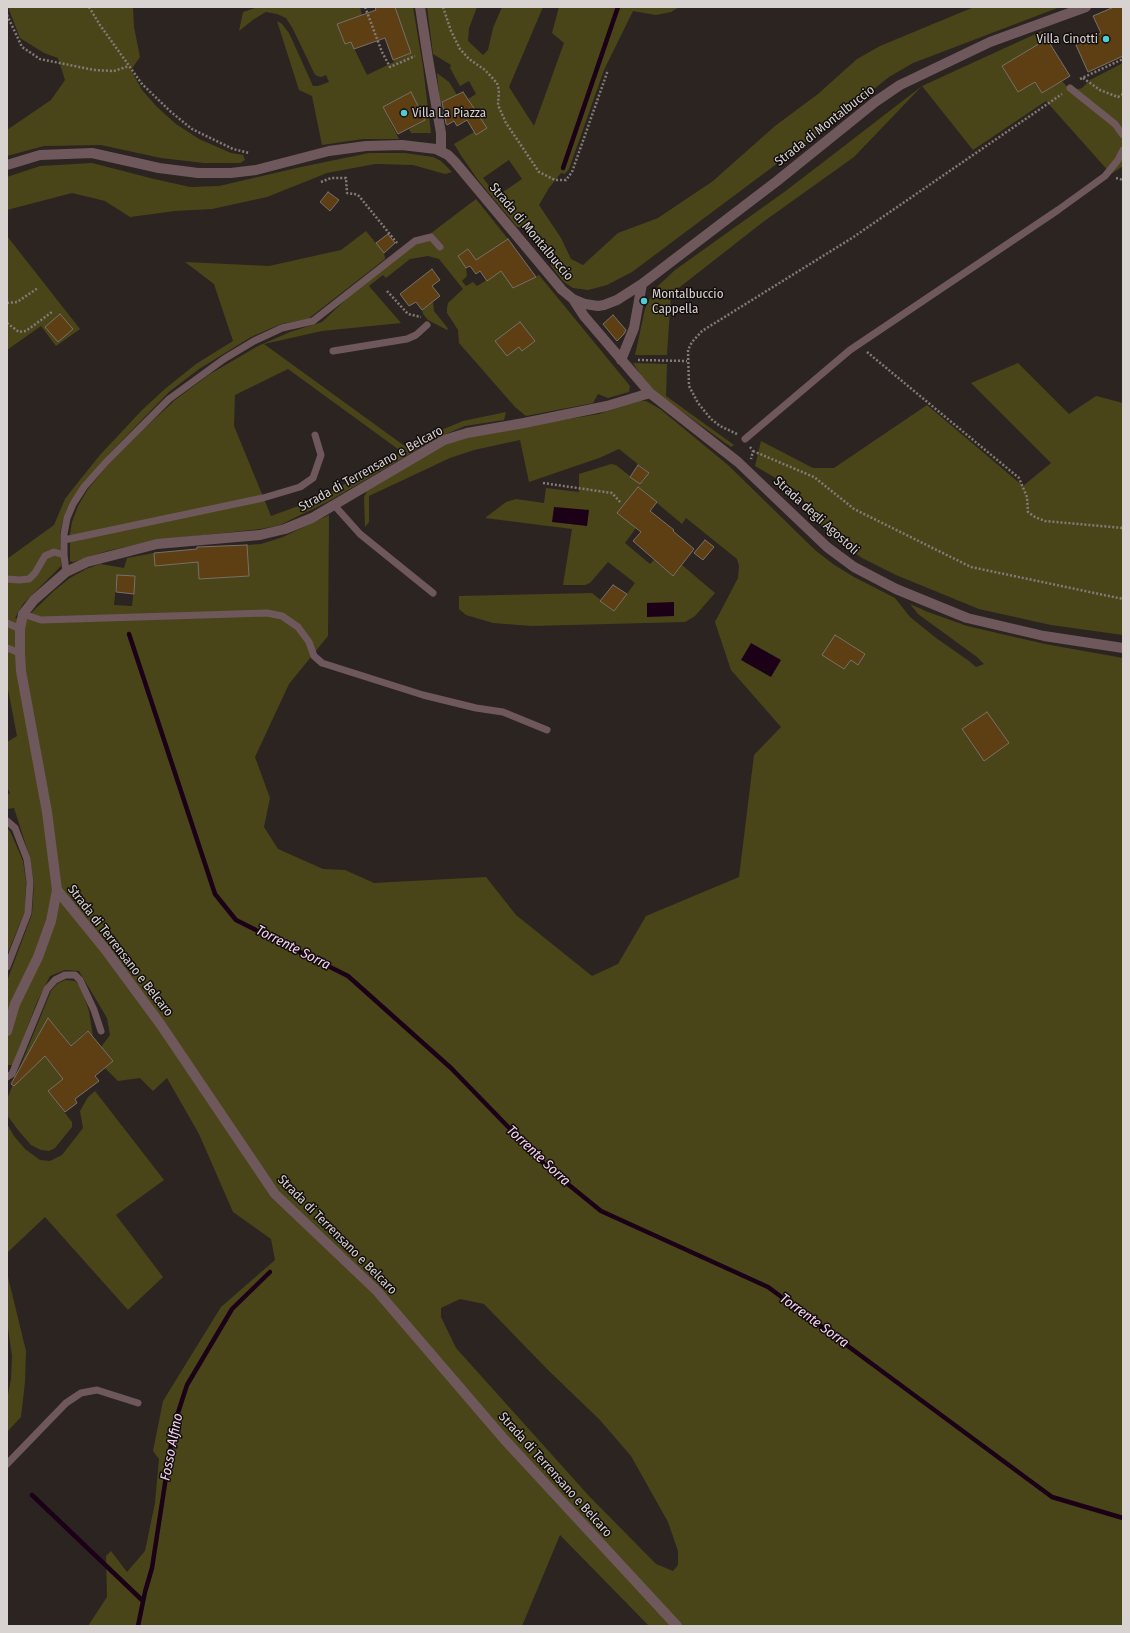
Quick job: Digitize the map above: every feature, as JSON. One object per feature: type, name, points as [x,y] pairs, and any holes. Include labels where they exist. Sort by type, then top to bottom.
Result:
[{"type":"street","points":[[7,165],[40,155],[92,153],[159,168],[198,173],[231,173],[256,170],[329,151],[366,146],[402,145],[442,151],[441,133],[420,7]]},
{"type":"street","name":"Strada di Montalbuccio","points":[[442,151],[455,162],[555,283],[573,299],[591,305],[604,305],[617,300],[642,284],[777,181],[875,102],[900,85],[990,42],[1086,7]]},
{"type":"street","points":[[621,360],[634,328],[642,284]]},
{"type":"street","name":"Strada degli Agostoli","points":[[573,299],[584,316],[650,393],[746,470],[835,553],[862,572],[896,589],[947,611],[975,620],[1044,636],[1123,648]]},
{"type":"street","name":"Strada di Terrensano e Belcaro","points":[[650,393],[607,406],[467,433],[444,440],[312,518],[285,529],[260,535],[157,544],[87,562],[66,572],[34,600],[23,614],[20,629],[20,653],[21,671],[47,812],[57,890],[105,949],[161,1024],[275,1194],[377,1291],[504,1439],[677,1626]]},
{"type":"street","points":[[7,1031],[15,1004],[38,957],[51,921],[57,890]]},
{"type":"lane","points":[[1070,88],[1115,124],[1123,135]]},
{"type":"lane","points":[[745,439],[858,345],[1058,210],[1105,176],[1118,160],[1123,150]]},
{"type":"lane","points":[[66,572],[64,540],[67,518],[73,504],[84,487],[106,462],[169,399],[224,359],[254,341],[282,328],[313,321],[420,238],[430,237],[440,247]]},
{"type":"lane","points":[[332,351],[406,339],[416,335],[427,325]]},
{"type":"lane","points":[[64,540],[263,498],[300,487],[313,478],[321,455],[315,435]]},
{"type":"lane","points":[[334,505],[360,534],[433,593]]},
{"type":"lane","points":[[7,578],[19,580],[28,579],[35,573],[45,556],[54,552],[64,555]]},
{"type":"lane","points":[[23,614],[41,620],[267,614],[282,616],[298,627],[308,642],[314,656],[322,663],[423,695],[476,708],[503,712],[547,730]]},
{"type":"lane","points":[[7,623],[20,629]]},
{"type":"lane","points":[[7,648],[20,653]]},
{"type":"lane","points":[[7,821],[15,828],[24,853],[30,882],[28,913],[7,967]]},
{"type":"lane","points":[[7,1077],[12,1074],[47,989],[55,980],[65,975],[75,975],[80,980],[94,1010],[101,1030]]},
{"type":"lane","points":[[7,1464],[66,1403],[81,1393],[97,1390],[138,1403]]},
{"type":"path","points":[[89,7],[142,84],[155,98],[192,130],[232,149],[249,153]]},
{"type":"path","points":[[365,7],[382,52],[390,67],[416,56],[420,57],[430,69]]},
{"type":"path","points":[[443,7],[451,31],[460,49],[469,59],[485,70],[497,83],[499,90],[498,105],[510,129],[539,172],[555,180],[566,180],[572,172],[608,70]]},
{"type":"path","points":[[7,15],[22,47],[40,58],[94,70],[114,71],[129,66]]},
{"type":"path","points":[[1123,59],[1082,79],[1100,90],[1118,97],[1123,94]]},
{"type":"path","points":[[1070,88],[852,238],[702,331],[692,342],[688,350],[688,386],[698,403],[711,419],[720,426],[731,430],[745,439],[753,451],[814,477],[854,509],[971,567],[1123,599]]},
{"type":"path","points":[[321,182],[331,178],[346,178],[347,193],[359,196],[403,250]]},
{"type":"path","points":[[7,303],[17,302],[38,288]]},
{"type":"path","points":[[387,291],[408,314],[421,318]]},
{"type":"path","points":[[7,323],[19,332],[26,331],[52,312]]},
{"type":"path","points":[[858,345],[1019,478],[1027,497],[1028,512],[1035,517],[1045,521],[1123,528]]},
{"type":"path","points":[[633,360],[687,361]]},
{"type":"path","points":[[746,470],[751,462],[753,451]]},
{"type":"path","points":[[543,483],[612,493],[620,502]]},
{"type":"shaded area","points":[[8,7],[133,7],[134,27],[140,57],[131,70],[142,90],[157,107],[176,124],[199,139],[231,153],[243,155],[245,160],[240,163],[204,163],[161,158],[101,145],[44,146],[7,156],[7,130],[51,100],[65,80],[58,58],[44,53],[20,38]]},
{"type":"shaded area","points":[[258,7],[360,7],[362,15],[337,24],[345,44],[351,42],[367,75],[394,62],[393,60],[411,53],[395,7],[413,7],[423,67],[431,133],[411,133],[409,129],[425,120],[411,92],[383,107],[399,139],[363,139],[322,145],[312,96],[299,90],[277,21],[282,24],[289,33],[313,86],[318,86],[329,82],[326,75],[321,77],[314,73],[293,29],[286,18],[277,14],[266,12],[239,31],[243,12]]},
{"type":"shaded area","points":[[427,7],[477,7],[469,28],[468,41],[483,55],[488,50],[493,28],[502,7],[543,7],[509,87],[534,126],[564,43],[552,33],[559,7],[679,7],[671,12],[656,15],[633,11],[604,70],[569,169],[565,174],[561,173],[549,188],[539,205],[561,238],[571,259],[583,265],[618,233],[658,218],[713,181],[775,126],[818,94],[857,59],[880,46],[974,7],[1060,7],[913,63],[889,77],[830,124],[632,272],[607,285],[588,290],[573,288],[564,282],[551,266],[550,256],[528,228],[517,227],[478,180],[462,157],[454,144],[474,132],[476,135],[486,128],[468,99],[476,94],[469,81],[460,86],[450,68],[451,65],[433,54]],"holes":[[[509,160],[522,179],[497,196],[483,178]]]},
{"type":"shaded area","points":[[1042,31],[1047,39],[1002,66],[1018,92],[1035,82],[1042,93],[1062,81],[1071,91],[1082,88],[1090,80],[1123,63],[1123,166],[1111,174],[1046,101],[973,150],[922,86]]},
{"type":"shaded area","points":[[437,73],[449,82],[457,95],[440,103]]},
{"type":"shaded area","points":[[922,86],[854,157],[763,222],[671,294],[667,355],[635,355],[645,309],[651,296],[659,285],[675,270],[787,190]]},
{"type":"shaded area","points":[[369,153],[405,153],[433,157],[441,161],[452,172],[445,174],[413,165],[375,164],[327,173],[267,197],[212,209],[175,211],[130,217],[105,201],[72,193],[7,210],[7,177],[40,166],[92,163],[190,187],[219,186]]},
{"type":"shaded area","points":[[476,199],[508,239],[476,260],[468,249],[458,256],[466,268],[467,276],[462,281],[466,286],[473,282],[477,286],[501,271],[514,288],[539,275],[630,386],[629,392],[608,398],[598,394],[593,403],[526,416],[515,407],[459,343],[458,330],[447,313],[447,308],[448,303],[463,289],[439,259],[428,256],[410,259],[386,278],[383,275],[369,286],[401,323],[322,331],[264,344],[406,447],[463,421],[506,412],[504,420],[465,426],[439,437],[329,501],[280,525],[261,529],[157,540],[107,551],[73,562],[70,561],[70,534],[72,522],[78,506],[88,489],[107,466],[175,400],[210,374],[258,346],[290,332],[322,322],[354,292],[409,248]],"holes":[[[288,369],[402,452],[320,498],[271,516],[234,426],[235,395]]]},
{"type":"shaded area","points":[[366,231],[384,253],[385,259],[308,319],[281,324],[251,337],[199,369],[169,392],[104,459],[70,502],[63,519],[60,533],[61,566],[23,604],[15,618],[26,621],[30,614],[55,590],[70,578],[86,569],[100,564],[124,568],[127,558],[154,553],[155,566],[188,563],[197,549],[199,579],[248,576],[247,545],[261,544],[283,537],[329,515],[328,636],[289,684],[255,757],[270,798],[264,827],[278,849],[323,869],[345,870],[374,883],[486,877],[516,915],[592,976],[618,964],[646,916],[739,877],[754,755],[781,727],[731,670],[715,622],[738,578],[739,566],[737,559],[686,518],[682,524],[638,487],[617,513],[636,528],[625,543],[650,564],[654,560],[673,576],[682,565],[715,593],[695,616],[685,622],[532,626],[493,623],[466,615],[459,609],[459,596],[592,593],[614,611],[635,583],[608,562],[590,583],[585,585],[563,585],[572,529],[485,518],[506,502],[516,499],[544,503],[546,488],[579,492],[579,474],[611,464],[616,465],[640,484],[649,473],[619,449],[599,458],[529,482],[520,440],[474,450],[450,458],[369,496],[369,522],[365,527],[364,497],[367,491],[446,443],[468,436],[599,414],[640,401],[646,401],[660,409],[728,465],[815,550],[833,564],[854,577],[895,598],[910,617],[976,667],[984,664],[977,657],[918,614],[910,604],[967,626],[1045,644],[1123,658],[1123,1626],[649,1626],[560,1535],[522,1626],[88,1626],[107,1597],[106,1556],[111,1551],[127,1572],[145,1551],[155,1503],[159,1459],[153,1451],[163,1401],[221,1307],[275,1260],[271,1239],[233,1212],[199,1134],[167,1078],[153,1091],[140,1078],[118,1081],[105,1068],[113,1061],[101,1047],[110,1035],[107,1018],[79,971],[65,970],[50,976],[37,1002],[13,1065],[7,1065],[7,981],[32,914],[34,882],[30,858],[14,808],[7,809],[7,795],[10,793],[7,787],[7,742],[17,736],[7,684],[7,559],[54,525],[65,499],[100,455],[142,410],[196,364],[233,341],[214,284],[185,262],[269,266],[341,250]],"holes":[[[117,575],[135,576],[132,606],[114,605]],[[460,1299],[484,1304],[549,1371],[599,1419],[631,1456],[668,1522],[678,1551],[678,1565],[673,1571],[656,1564],[589,1496],[456,1348],[441,1317],[441,1308]]]},
{"type":"shaded area","points":[[7,236],[80,329],[56,346],[41,326],[7,350]]},
{"type":"shaded area","points":[[433,302],[434,311],[446,326],[448,329],[447,330],[428,320],[423,314],[422,310]]},
{"type":"shaded area","points":[[633,363],[667,364],[666,396],[734,445],[731,447],[659,395],[645,382]]},
{"type":"shaded area","points":[[1018,363],[1069,414],[1096,396],[1123,403],[1123,635],[1051,625],[979,609],[896,575],[862,558],[833,537],[819,524],[819,520],[796,490],[755,466],[761,441],[813,468],[834,468],[927,405],[1023,486],[1051,463],[971,383]]},
{"type":"shaded area","points":[[554,507],[589,510],[587,526],[552,522]]},
{"type":"shaded area","points":[[674,602],[674,616],[647,617],[647,603]]},
{"type":"shaded area","points":[[751,643],[781,660],[771,677],[741,660]]},
{"type":"shaded area","points":[[7,828],[10,831],[23,861],[26,881],[25,911],[7,955]]},
{"type":"shaded area","points":[[65,980],[75,981],[81,987],[89,1011],[93,1037],[87,1031],[75,1042],[81,1050],[76,1052],[48,1018],[21,1066],[45,1056],[78,1097],[74,1098],[60,1081],[48,1091],[72,1122],[72,1127],[55,1148],[49,1151],[41,1150],[31,1145],[18,1130],[7,1115],[7,1099],[51,991],[57,984]]},
{"type":"shaded area","points":[[95,1091],[164,1180],[116,1215],[163,1277],[128,1310],[45,1217],[7,1253],[7,1124],[14,1136],[25,1149],[40,1160],[50,1161],[62,1155],[83,1128],[80,1111],[88,1097]]},
{"type":"shaded area","points":[[7,1263],[8,1277],[26,1351],[25,1382],[21,1417],[7,1432],[7,1400],[11,1379],[12,1356],[7,1321]]},
{"type":"building","points":[[375,7],[395,7],[411,53],[393,60],[385,38],[354,49],[351,42],[345,44],[337,24],[376,10]]},
{"type":"building","name":"Villa Cinotti","points":[[1114,7],[1123,7],[1123,56],[1088,72],[1076,45],[1101,33],[1093,16]]},
{"type":"building","points":[[1047,39],[1070,76],[1042,93],[1035,82],[1018,92],[1002,66]]},
{"type":"building","name":"Villa La Piazza","points":[[411,92],[425,120],[398,134],[383,107]]},
{"type":"building","points":[[463,92],[487,128],[476,135],[467,120],[457,126],[454,121],[447,125],[446,123],[442,102]]},
{"type":"building","points":[[328,192],[339,200],[330,211],[320,202]]},
{"type":"building","points":[[388,234],[395,243],[384,253],[376,243]]},
{"type":"building","points":[[508,239],[536,277],[513,288],[501,271],[487,281],[480,271],[476,274],[470,266],[466,268],[458,256],[468,249],[476,260]]},
{"type":"building","points":[[432,269],[440,280],[432,286],[440,296],[422,310],[416,302],[409,306],[400,294]]},
{"type":"building","points":[[60,314],[73,329],[58,342],[45,327]]},
{"type":"building","points":[[613,315],[626,330],[617,341],[603,324]]},
{"type":"building","points":[[520,322],[535,341],[522,351],[519,347],[507,356],[495,341]]},
{"type":"building","points":[[638,465],[649,473],[640,484],[630,477]]},
{"type":"building","points":[[638,487],[657,502],[650,511],[674,530],[673,531],[694,549],[673,576],[633,541],[641,532],[617,513]]},
{"type":"building","points":[[705,540],[714,547],[703,560],[694,553]]},
{"type":"building","points":[[247,545],[249,576],[199,579],[198,562],[155,566],[154,553],[197,549],[197,547]]},
{"type":"building","points":[[117,575],[135,576],[134,594],[116,592]]},
{"type":"building","points":[[613,585],[627,594],[614,611],[600,601]]},
{"type":"building","points":[[835,635],[865,654],[858,665],[851,660],[844,669],[822,655]]},
{"type":"building","points":[[987,712],[1009,743],[984,761],[962,729]]},
{"type":"building","points":[[48,1018],[71,1046],[88,1031],[113,1061],[95,1076],[99,1081],[75,1099],[77,1103],[65,1112],[48,1091],[63,1079],[45,1056],[14,1086],[11,1084]]},
{"type":"waterway","points":[[563,168],[618,7]]},
{"type":"waterway","name":"Torrente Sorra","points":[[129,634],[215,894],[236,920],[348,976],[451,1068],[548,1168],[601,1211],[768,1287],[1052,1497],[1123,1518]]},
{"type":"waterway","name":"Fosso Alfino","points":[[138,1626],[152,1568],[174,1425],[187,1385],[232,1309],[270,1272]]},
{"type":"waterway","points":[[32,1495],[143,1601]]},
{"type":"place","name":"Villa Cinotti","points":[[1106,39]]},
{"type":"place","name":"Villa La Piazza","points":[[404,113]]},
{"type":"place","name":"Montalbuccio Cappella","points":[[644,301]]}]
